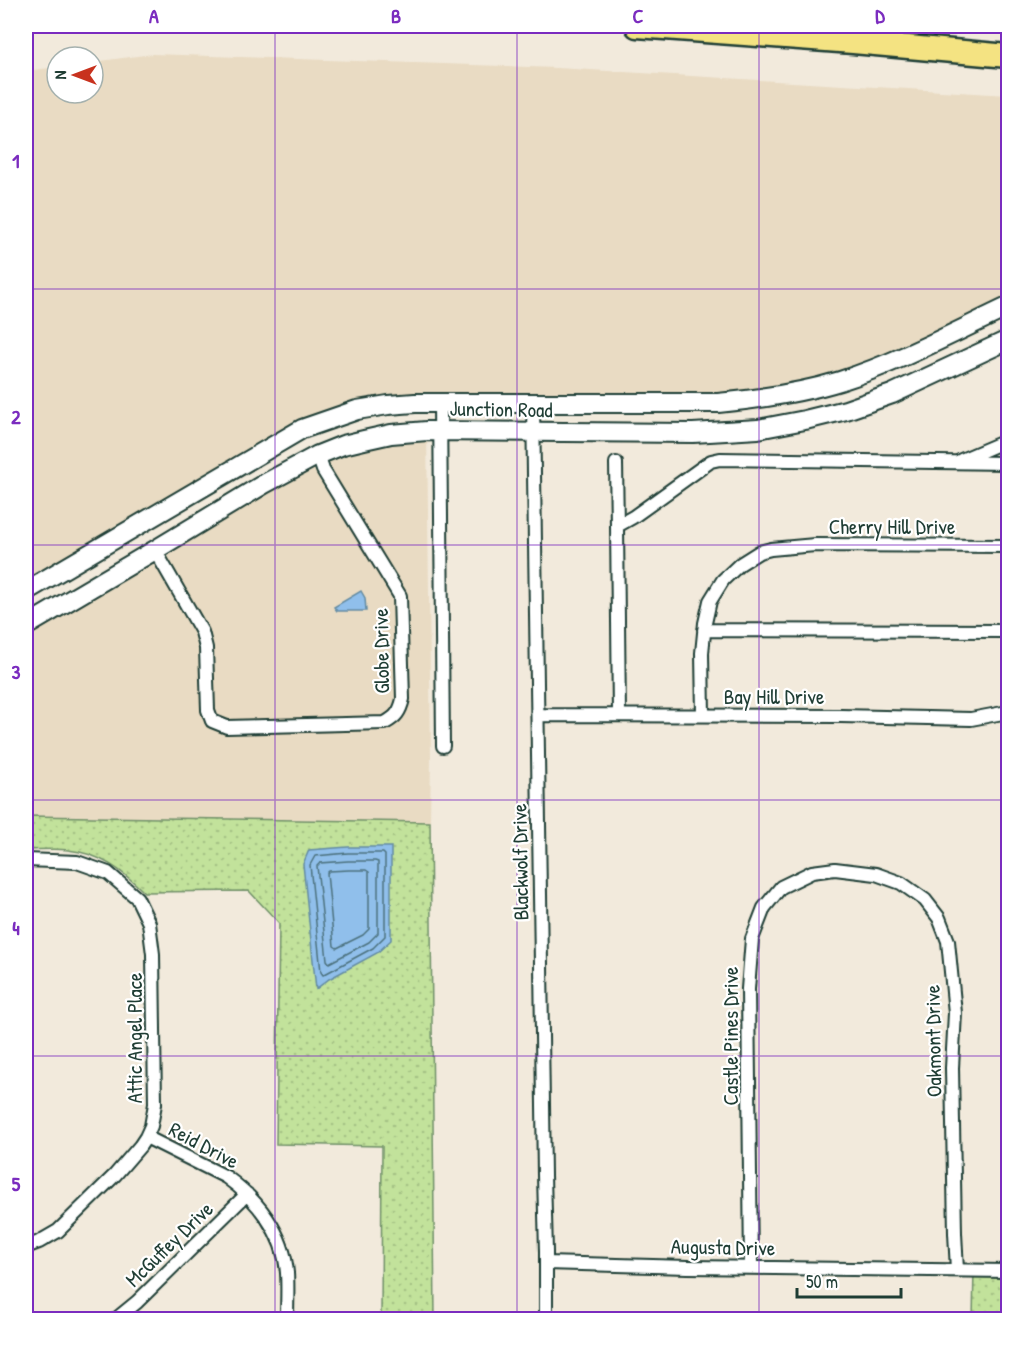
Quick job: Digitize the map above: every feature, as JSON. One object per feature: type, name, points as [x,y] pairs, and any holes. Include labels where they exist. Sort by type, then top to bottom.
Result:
[{"type":"highway","points":[[637,26],[1008,56]]},
{"type":"street","name":"Junction Road","points":[[26,591],[302,429],[357,411],[388,405],[440,402],[718,403],[757,399],[838,381],[888,364],[1008,307]]},
{"type":"street","name":"Junction Road","points":[[26,626],[264,484],[342,445],[391,434],[418,431],[716,432],[758,429],[846,410],[892,394],[1008,340]]},
{"type":"street","points":[[440,402],[443,746]]},
{"type":"street","name":"Blackwolf Drive","points":[[533,403],[546,1320]]},
{"type":"street","points":[[955,462],[1008,440]]},
{"type":"street","name":"Globe Drive","points":[[155,550],[202,632],[206,648],[208,710],[212,721],[227,727],[385,723],[395,717],[401,709],[403,699],[400,596],[323,470],[318,455]]},
{"type":"street","points":[[616,526],[639,513],[711,461],[720,459],[1008,463]]},
{"type":"street","points":[[616,463],[619,715]]},
{"type":"street","name":"Cherry Hill Drive","points":[[703,715],[702,653],[710,601],[723,580],[740,564],[759,552],[815,545],[1008,546]]},
{"type":"street","points":[[704,630],[1008,632]]},
{"type":"street","name":"Bay Hill Drive","points":[[538,715],[853,716],[971,719],[1008,712]]},
{"type":"street","name":"Attic Angel Place","points":[[26,860],[77,862],[108,873],[137,898],[149,923],[153,954],[155,1104],[151,1126],[146,1137],[116,1175],[58,1231],[26,1247]]},
{"type":"street","name":"Castle Pines Drive","points":[[751,1267],[748,989],[752,939],[764,908],[781,887],[812,872],[850,870]]},
{"type":"street","name":"Oakmont Drive","points":[[850,870],[876,874],[902,883],[925,900],[939,918],[948,941],[955,1012],[952,1068],[957,1270]]},
{"type":"street","name":"Reid Drive","points":[[146,1137],[226,1177],[259,1206],[273,1227],[282,1250],[287,1271],[287,1320]]},
{"type":"street","name":"McGuffey Drive","points":[[115,1320],[137,1302],[247,1194]]},
{"type":"street","name":"Augusta Drive","points":[[546,1263],[1008,1271]]},
{"type":"shaded area","points":[[152,54],[557,68],[1008,95],[1008,307],[794,392],[519,403],[333,418],[26,591],[26,71],[45,69],[45,105],[105,105],[105,60]]},
{"type":"shaded area","points":[[427,431],[430,822],[26,816],[26,626],[299,465]]},
{"type":"green space","points":[[26,816],[430,822],[435,1319],[381,1319],[382,1146],[276,1144],[279,923],[249,891],[144,892],[118,870],[90,855],[63,849],[26,850]]},
{"type":"green space","points":[[974,1270],[1008,1271],[1008,1319],[973,1320]]},
{"type":"water","points":[[361,591],[365,598],[366,611],[337,611],[334,607]]},
{"type":"water","points":[[391,847],[391,940],[377,953],[329,979],[316,989],[303,864],[309,850]]}]
